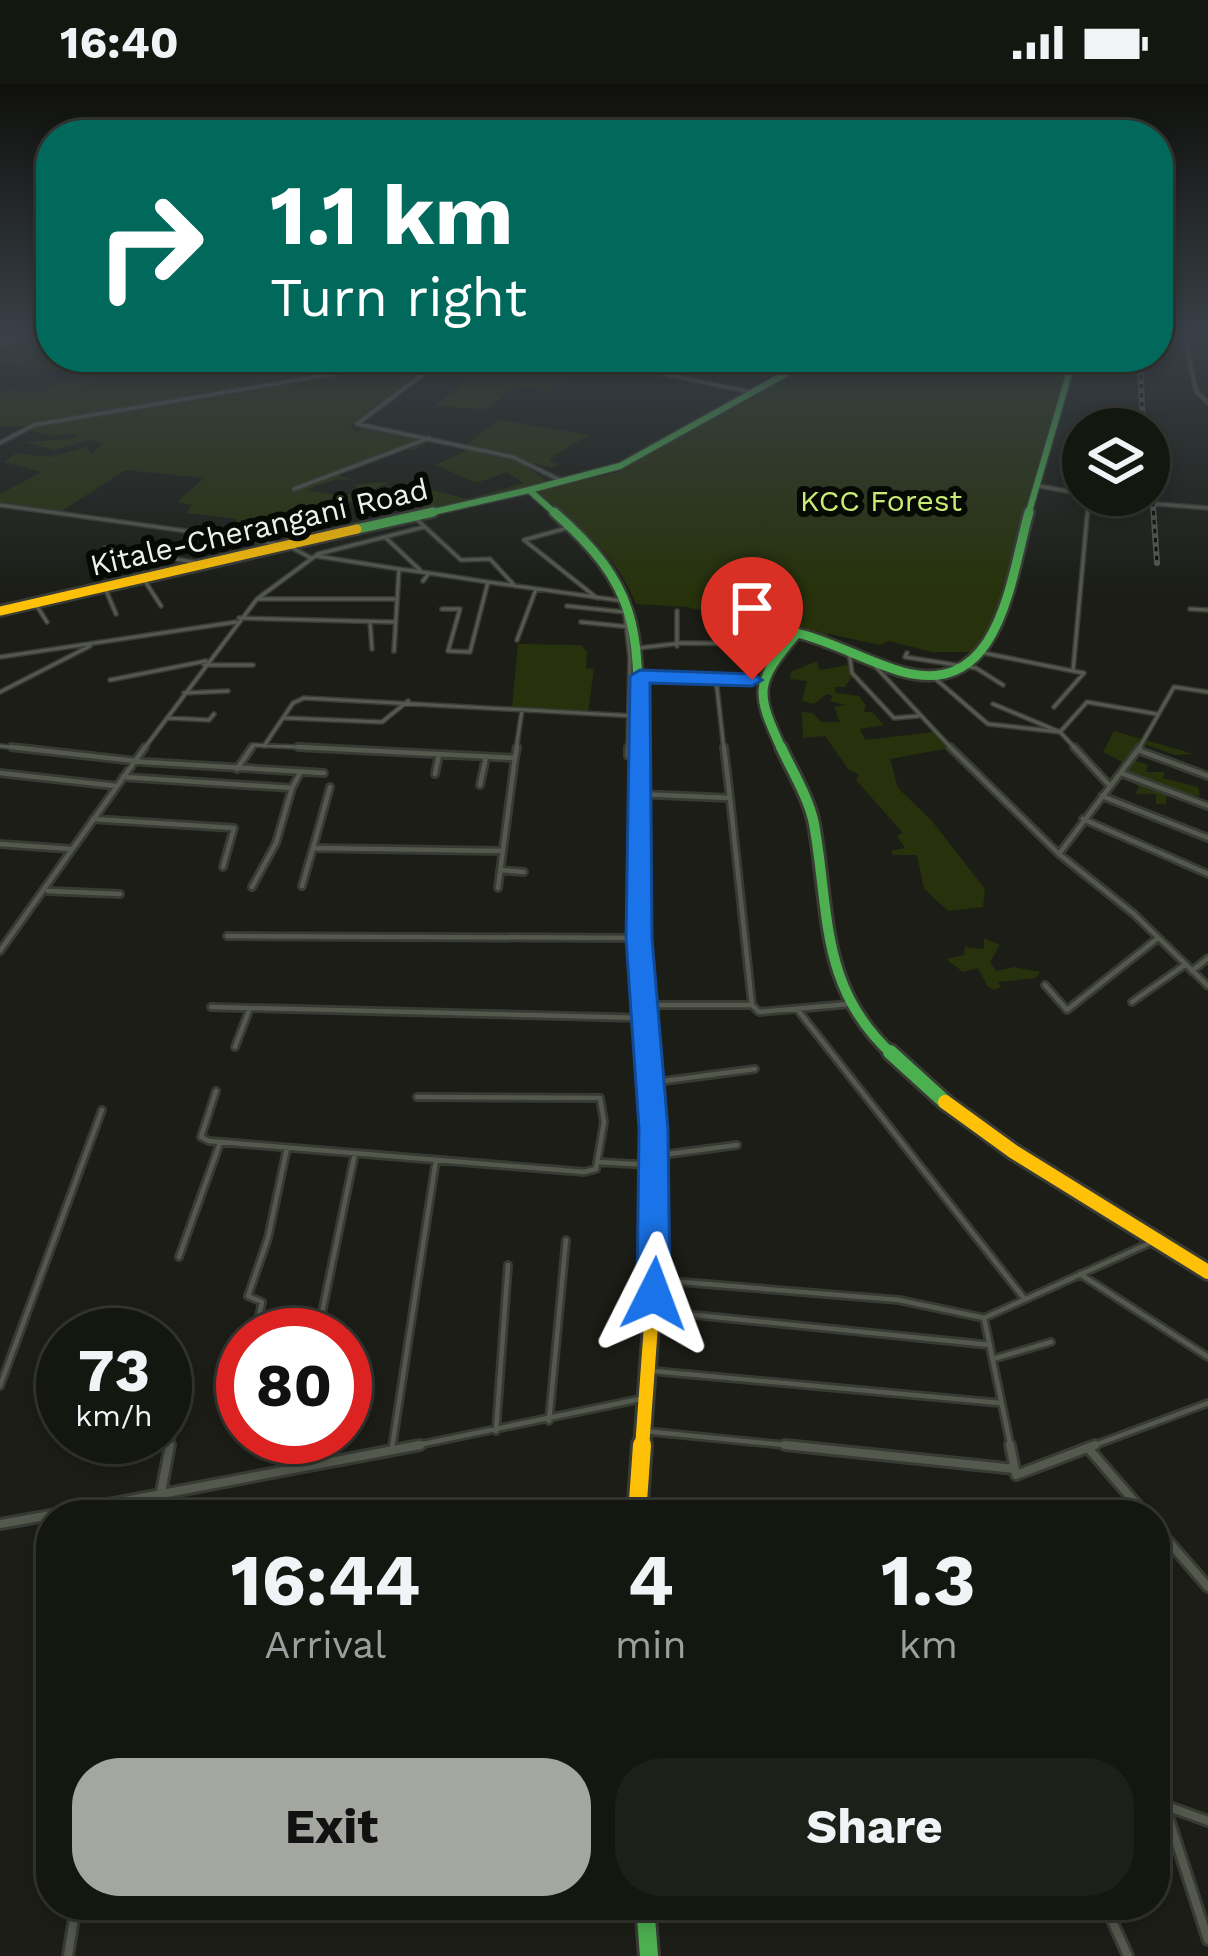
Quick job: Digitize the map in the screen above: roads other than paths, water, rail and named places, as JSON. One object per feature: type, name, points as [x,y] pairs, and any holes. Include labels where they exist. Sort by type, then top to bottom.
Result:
[{"type":"main road","name":"Kitale-Cherangani Road","points":[[0,610],[620,466],[706,418]]},
{"type":"main road","points":[[1057,418],[984,653],[967,666],[932,675],[874,665],[810,634],[793,634],[762,682],[764,713],[812,812],[830,941],[849,1004],[892,1054],[989,1134],[1208,1272]]},
{"type":"main road","points":[[529,490],[574,526],[608,562],[639,649],[635,716],[639,938],[654,1161],[654,1280],[638,1500]]},
{"type":"main road","points":[[647,1920],[650,1956]]},
{"type":"street","points":[[0,442],[34,425],[73,418]]},
{"type":"street","points":[[364,418],[356,424],[528,462],[555,480]]},
{"type":"street","points":[[294,489],[431,438]]},
{"type":"street","points":[[1039,486],[1062,490]]},
{"type":"street","points":[[0,505],[287,545],[313,557],[625,605]]},
{"type":"street","points":[[1170,505],[1208,508]]},
{"type":"street","points":[[0,512],[13,507]]},
{"type":"street","points":[[413,516],[464,561],[490,559],[516,586]]},
{"type":"street","points":[[1072,671],[1090,516]]},
{"type":"street","points":[[574,526],[524,540],[597,598]]},
{"type":"street","points":[[0,951],[205,663],[257,598],[313,557],[424,527]]},
{"type":"street","points":[[386,537],[421,572]]},
{"type":"street","points":[[105,548],[206,563]]},
{"type":"street","points":[[333,557],[346,560]]},
{"type":"street","points":[[394,651],[399,569]]},
{"type":"street","points":[[423,581],[429,573]]},
{"type":"street","points":[[143,578],[161,606]]},
{"type":"street","points":[[442,609],[460,609],[448,652],[470,652],[488,582]]},
{"type":"street","points":[[104,587],[116,614]]},
{"type":"street","points":[[517,640],[536,589]]},
{"type":"street","points":[[257,598],[394,598]]},
{"type":"street","points":[[35,603],[47,622]]},
{"type":"street","points":[[567,606],[625,605]]},
{"type":"street","points":[[1190,609],[1208,610]]},
{"type":"street","points":[[677,611],[677,646]]},
{"type":"street","points":[[0,657],[237,620],[394,622]]},
{"type":"street","points":[[370,622],[372,649]]},
{"type":"street","points":[[581,622],[632,627],[635,716],[628,756]]},
{"type":"street","points":[[728,642],[734,623]]},
{"type":"street","points":[[639,649],[728,642],[785,644]]},
{"type":"street","points":[[0,692],[95,643]]},
{"type":"street","points":[[849,652],[852,673],[894,718],[918,716]]},
{"type":"street","points":[[907,653],[905,657],[967,666],[1003,685]]},
{"type":"street","points":[[984,653],[1084,673],[1054,707]]},
{"type":"street","points":[[110,680],[205,663],[253,664]]},
{"type":"street","points":[[874,665],[918,716],[1059,854],[1208,986]]},
{"type":"street","points":[[932,675],[988,724],[1060,732]]},
{"type":"street","points":[[640,676],[762,682]]},
{"type":"street","points":[[716,679],[752,1005],[759,1012],[849,1004]]},
{"type":"street","points":[[1059,854],[1138,750],[1174,687],[1208,692]]},
{"type":"street","points":[[184,693],[228,692]]},
{"type":"street","points":[[265,746],[296,700],[304,698],[408,700],[635,716]]},
{"type":"street","points":[[284,718],[382,722],[408,700]]},
{"type":"street","points":[[1060,732],[1088,702],[1157,714]]},
{"type":"street","points":[[993,704],[1060,732],[1110,786]]},
{"type":"street","points":[[498,888],[522,709]]},
{"type":"street","points":[[167,718],[207,720],[214,714]]},
{"type":"street","points":[[0,746],[135,761],[324,773]]},
{"type":"street","points":[[237,769],[249,747],[265,746],[515,758]]},
{"type":"street","points":[[1138,750],[1208,776]]},
{"type":"street","points":[[434,774],[439,755]]},
{"type":"street","points":[[480,785],[486,757]]},
{"type":"street","points":[[252,887],[276,843],[300,772]]},
{"type":"street","points":[[0,773],[116,786]]},
{"type":"street","points":[[1120,773],[1208,806]]},
{"type":"street","points":[[123,777],[292,788]]},
{"type":"street","points":[[302,886],[330,787]]},
{"type":"street","points":[[638,794],[730,798]]},
{"type":"street","points":[[1102,796],[1208,838]]},
{"type":"street","points":[[93,819],[234,829],[223,867]]},
{"type":"street","points":[[1083,820],[1208,874]]},
{"type":"street","points":[[0,844],[71,850]]},
{"type":"street","points":[[313,848],[502,851]]},
{"type":"street","points":[[500,870],[524,872]]},
{"type":"street","points":[[45,890],[120,895]]},
{"type":"street","points":[[227,936],[639,938]]},
{"type":"street","points":[[1045,985],[1067,1010],[1159,938]]},
{"type":"street","points":[[1192,970],[1208,958]]},
{"type":"street","points":[[1132,1002],[1186,964]]},
{"type":"street","points":[[211,1006],[643,1012],[752,1005]]},
{"type":"street","points":[[235,1047],[250,1008]]},
{"type":"street","points":[[797,1010],[1023,1298]]},
{"type":"street","points":[[650,1083],[755,1069]]},
{"type":"street","points":[[216,1091],[201,1137],[220,1143],[584,1172],[596,1169],[604,1122],[600,1098],[417,1097]]},
{"type":"street","points":[[0,1386],[102,1110]]},
{"type":"street","points":[[178,1257],[220,1143]]},
{"type":"street","points":[[597,1162],[654,1161],[737,1144]]},
{"type":"street","points":[[261,1308],[262,1302],[248,1297],[268,1238],[287,1148]]},
{"type":"street","points":[[323,1308],[355,1152]]},
{"type":"street","points":[[392,1449],[436,1160]]},
{"type":"street","points":[[549,1421],[566,1240]]},
{"type":"street","points":[[654,1280],[898,1300],[984,1318],[1157,1240]]},
{"type":"street","points":[[496,1431],[508,1265]]},
{"type":"street","points":[[1080,1274],[1208,1357]]},
{"type":"street","points":[[652,1311],[991,1345]]},
{"type":"street","points":[[984,1318],[1016,1475],[1208,1402]]},
{"type":"street","points":[[993,1359],[1051,1342]]},
{"type":"street","points":[[648,1370],[1000,1403]]},
{"type":"street","points":[[132,1500],[549,1421],[645,1398]]},
{"type":"street","points":[[641,1431],[1015,1469]]},
{"type":"street","points":[[1089,1449],[1133,1500]]},
{"type":"street","points":[[161,1492],[166,1464]]},
{"type":"street","points":[[0,1525],[36,1518]]},
{"type":"street","points":[[1170,1543],[1208,1587]]},
{"type":"street","points":[[1170,1808],[1208,1821]]},
{"type":"street","points":[[1170,1832],[1208,1940]]},
{"type":"street","points":[[68,1956],[74,1920]]},
{"type":"street","points":[[1112,1920],[1128,1956]]},
{"type":"railway","points":[[1154,516],[1157,563]]},
{"type":"park label","name":"KCC Forest","points":[[881,500]]}]
